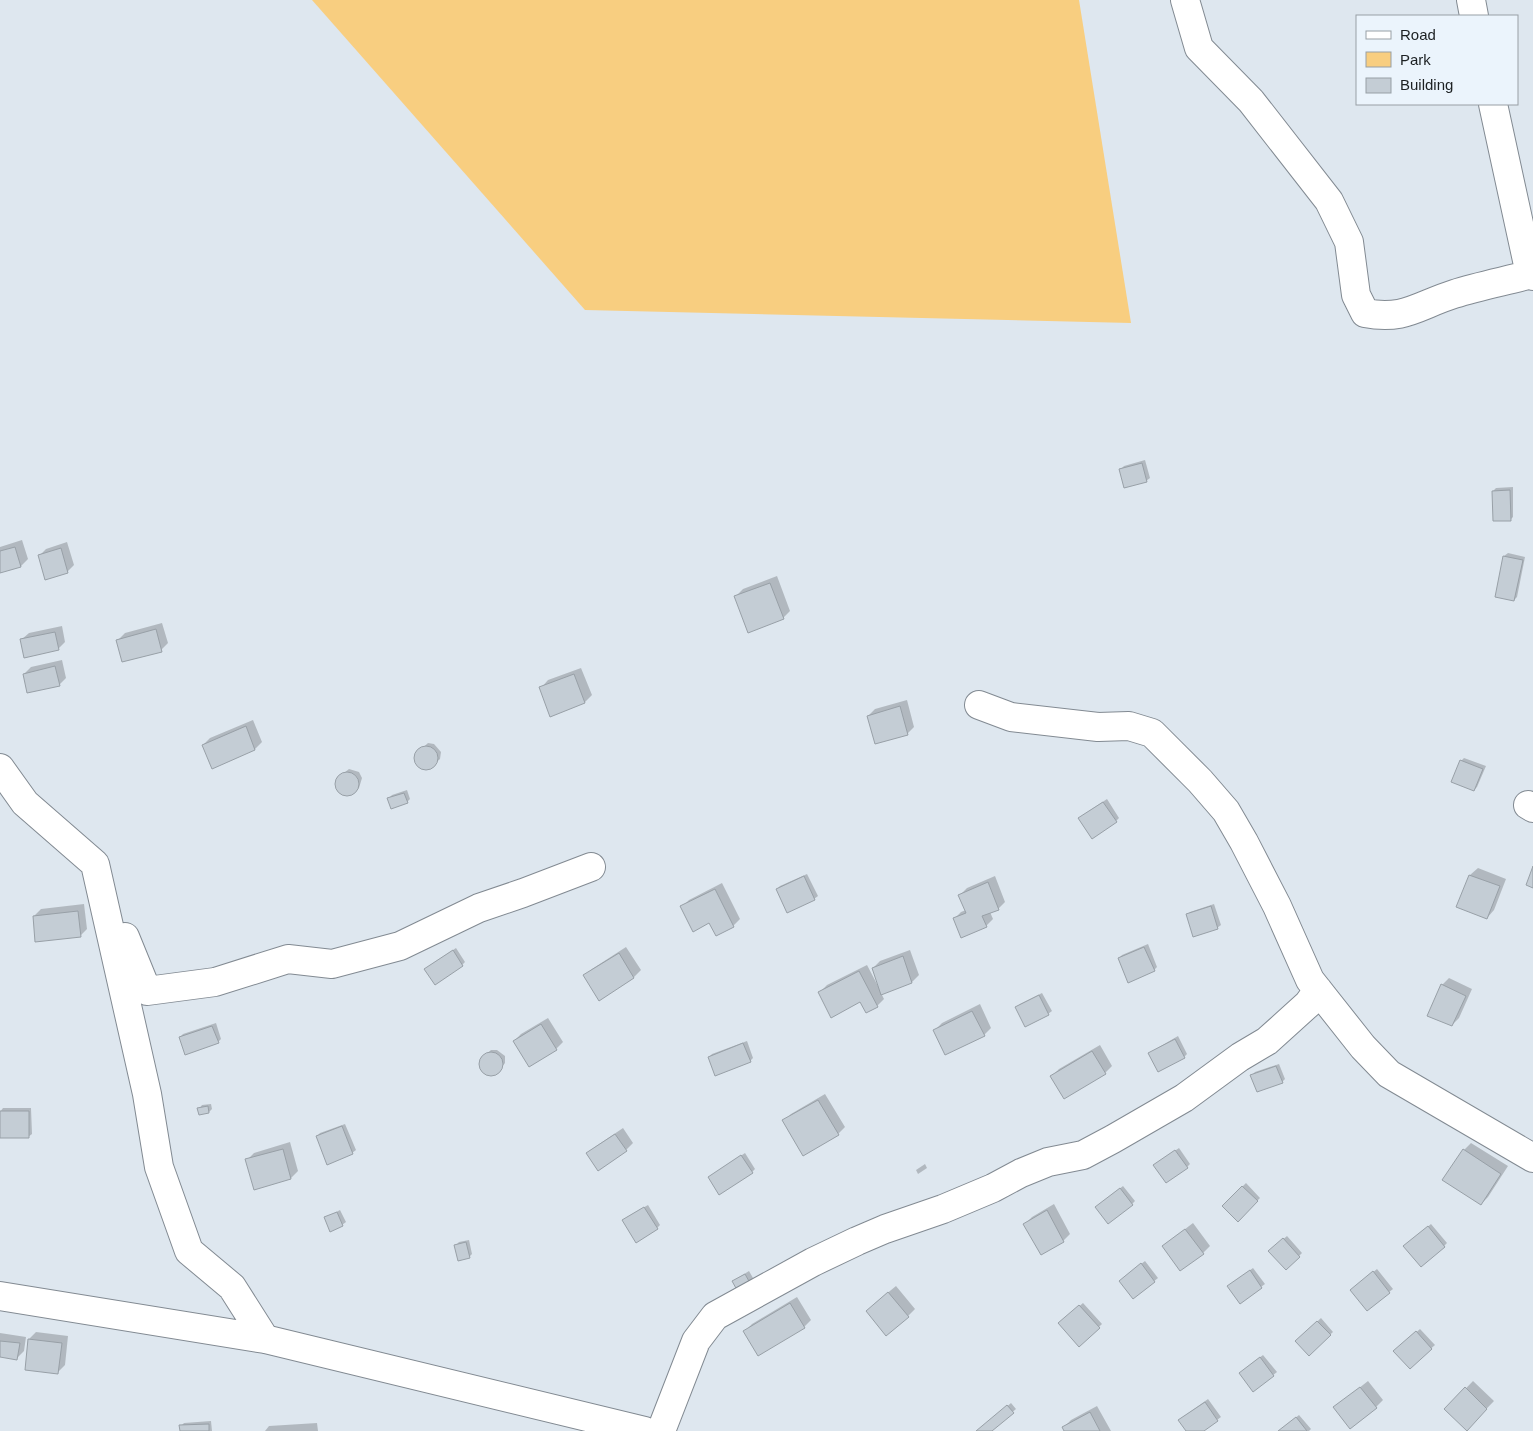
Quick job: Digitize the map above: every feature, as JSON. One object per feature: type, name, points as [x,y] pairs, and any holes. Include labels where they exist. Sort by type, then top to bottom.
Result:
[{"type":"street","points":[[1185,0],[1199,48],[1251,101],[1329,201],[1349,242],[1356,295],[1365,313],[1380,316],[1409,313],[1452,295],[1532,275],[1528,265],[1493,105]]},
{"type":"street","points":[[1471,0],[1474,15]]},
{"type":"street","points":[[979,705],[1011,717],[1089,726],[1129,726],[1152,733],[1200,780],[1226,812],[1260,871],[1310,980],[1363,1047],[1388,1074],[1533,1158]]},
{"type":"street","points":[[0,768],[25,803],[95,864],[147,992],[215,982],[288,959],[332,964],[400,946],[479,908],[591,867]]},
{"type":"street","points":[[95,864],[146,1094],[159,1167],[189,1251],[232,1287],[264,1339]]},
{"type":"street","points":[[661,1431],[696,1341],[715,1316],[813,1262],[857,1241],[985,1192],[1021,1173],[1048,1162],[1083,1155],[1184,1098],[1240,1057],[1267,1042],[1308,1004],[1318,990]]},
{"type":"street","points":[[0,1296],[264,1339],[645,1431]]},
{"type":"green space","points":[[312,0],[1079,0],[1131,323],[585,310]]},
{"type":"building","points":[[1142,463],[1147,482],[1124,488],[1119,469]]},
{"type":"building","points":[[1510,490],[1511,521],[1493,521],[1492,491]]},
{"type":"building","points":[[15,547],[21,567],[0,573],[0,551]]},
{"type":"building","points":[[61,548],[68,573],[45,580],[38,555]]},
{"type":"building","points":[[1503,556],[1523,560],[1514,601],[1495,597]]},
{"type":"building","points":[[770,583],[784,619],[748,633],[734,596]]},
{"type":"building","points":[[156,629],[162,652],[122,662],[116,640]]},
{"type":"building","points":[[55,632],[59,650],[24,658],[20,639]]},
{"type":"building","points":[[55,666],[60,686],[27,693],[23,674]]},
{"type":"building","points":[[574,674],[585,703],[550,717],[539,687]]},
{"type":"building","points":[[900,706],[908,735],[875,744],[867,716]]},
{"type":"building","points":[[246,726],[255,750],[212,769],[202,745]]},
{"type":"building","points":[[426,746],[435,749],[438,758],[435,767],[426,770],[417,767],[414,758],[417,749]]},
{"type":"building","points":[[1460,760],[1483,769],[1474,791],[1451,782]]},
{"type":"building","points":[[347,772],[356,775],[359,784],[356,793],[347,796],[338,793],[335,784],[338,775]]},
{"type":"building","points":[[404,793],[408,803],[391,809],[387,798]]},
{"type":"building","points":[[1103,802],[1117,822],[1092,839],[1078,818]]},
{"type":"building","points":[[1533,866],[1533,888],[1526,885]]},
{"type":"building","points":[[1469,875],[1500,886],[1487,919],[1456,907]]},
{"type":"building","points":[[804,876],[815,900],[787,913],[776,889]]},
{"type":"building","points":[[988,882],[999,910],[982,916],[987,927],[961,938],[953,918],[966,913],[958,895]]},
{"type":"building","points":[[715,889],[734,927],[716,936],[709,923],[693,932],[680,906]]},
{"type":"building","points":[[1211,906],[1218,929],[1193,937],[1186,914]]},
{"type":"building","points":[[78,911],[81,937],[35,942],[33,916]]},
{"type":"building","points":[[1144,947],[1155,971],[1128,983],[1118,958]]},
{"type":"building","points":[[453,950],[463,966],[435,985],[424,969]]},
{"type":"building","points":[[619,953],[634,978],[599,1001],[583,975]]},
{"type":"building","points":[[903,956],[912,983],[881,995],[872,968]]},
{"type":"building","points":[[859,971],[878,1007],[866,1013],[860,1002],[831,1018],[818,992]]},
{"type":"building","points":[[1441,984],[1466,996],[1452,1026],[1427,1016]]},
{"type":"building","points":[[1039,995],[1049,1015],[1025,1027],[1015,1007]]},
{"type":"building","points":[[972,1011],[985,1036],[945,1055],[933,1030]]},
{"type":"building","points":[[541,1024],[557,1050],[529,1067],[513,1041]]},
{"type":"building","points":[[212,1026],[219,1043],[185,1055],[179,1037]]},
{"type":"building","points":[[1175,1039],[1185,1058],[1158,1072],[1148,1053]]},
{"type":"building","points":[[743,1043],[751,1062],[715,1076],[708,1057]]},
{"type":"building","points":[[1092,1051],[1106,1074],[1064,1099],[1050,1076]]},
{"type":"building","points":[[491,1052],[499,1056],[503,1064],[499,1072],[491,1076],[483,1072],[479,1064],[483,1056]]},
{"type":"building","points":[[1276,1066],[1283,1083],[1257,1092],[1250,1075]]},
{"type":"building","points":[[818,1100],[839,1135],[803,1156],[782,1120]]},
{"type":"building","points":[[208,1106],[209,1113],[199,1115],[197,1108]]},
{"type":"building","points":[[0,1111],[29,1111],[29,1138],[0,1138]]},
{"type":"building","points":[[342,1126],[353,1154],[327,1165],[316,1136]]},
{"type":"building","points":[[615,1134],[627,1151],[598,1171],[586,1153]]},
{"type":"building","points":[[283,1149],[291,1179],[254,1190],[245,1159]]},
{"type":"building","points":[[1463,1149],[1501,1174],[1481,1205],[1442,1180]]},
{"type":"building","points":[[1175,1150],[1188,1168],[1166,1183],[1153,1165]]},
{"type":"building","points":[[741,1155],[753,1173],[719,1195],[708,1177]]},
{"type":"building","points":[[1242,1186],[1258,1201],[1238,1222],[1222,1206]]},
{"type":"building","points":[[1120,1188],[1133,1205],[1108,1224],[1095,1207]]},
{"type":"building","points":[[644,1207],[658,1229],[636,1243],[622,1220]]},
{"type":"building","points":[[1047,1210],[1064,1242],[1041,1255],[1023,1224]]},
{"type":"building","points":[[337,1212],[343,1226],[330,1232],[324,1217]]},
{"type":"building","points":[[1428,1226],[1445,1247],[1421,1267],[1403,1246]]},
{"type":"building","points":[[1185,1229],[1204,1254],[1180,1271],[1162,1246]]},
{"type":"building","points":[[1283,1238],[1300,1257],[1286,1270],[1268,1251]]},
{"type":"building","points":[[466,1242],[470,1258],[458,1261],[454,1245]]},
{"type":"building","points":[[1141,1263],[1155,1282],[1133,1299],[1119,1281]]},
{"type":"building","points":[[1250,1270],[1262,1288],[1240,1304],[1227,1286]]},
{"type":"building","points":[[1373,1271],[1390,1293],[1367,1311],[1350,1290]]},
{"type":"building","points":[[745,1274],[750,1283],[737,1290],[732,1281]]},
{"type":"building","points":[[888,1292],[909,1317],[886,1336],[866,1311]]},
{"type":"building","points":[[790,1303],[805,1328],[758,1356],[743,1331]]},
{"type":"building","points":[[1079,1305],[1100,1328],[1079,1347],[1058,1323]]},
{"type":"building","points":[[1317,1321],[1331,1335],[1309,1356],[1295,1341]]},
{"type":"building","points":[[1416,1331],[1432,1349],[1410,1369],[1393,1351]]},
{"type":"building","points":[[28,1339],[62,1343],[58,1374],[25,1370]]},
{"type":"building","points":[[0,1341],[20,1343],[17,1360],[0,1357]]},
{"type":"building","points":[[1260,1357],[1274,1376],[1253,1392],[1239,1373]]},
{"type":"building","points":[[1360,1387],[1377,1408],[1350,1429],[1333,1407]]},
{"type":"building","points":[[1465,1387],[1487,1409],[1467,1431],[1444,1409]]},
{"type":"building","points":[[1205,1402],[1218,1421],[1204,1431],[1186,1431],[1178,1420]]},
{"type":"building","points":[[1007,1405],[1014,1413],[992,1431],[976,1431]]},
{"type":"building","points":[[1090,1412],[1100,1431],[1064,1431],[1062,1427]]},
{"type":"building","points":[[1296,1417],[1307,1431],[1278,1431]]},
{"type":"building","points":[[209,1424],[209,1431],[180,1431],[179,1425]]}]
